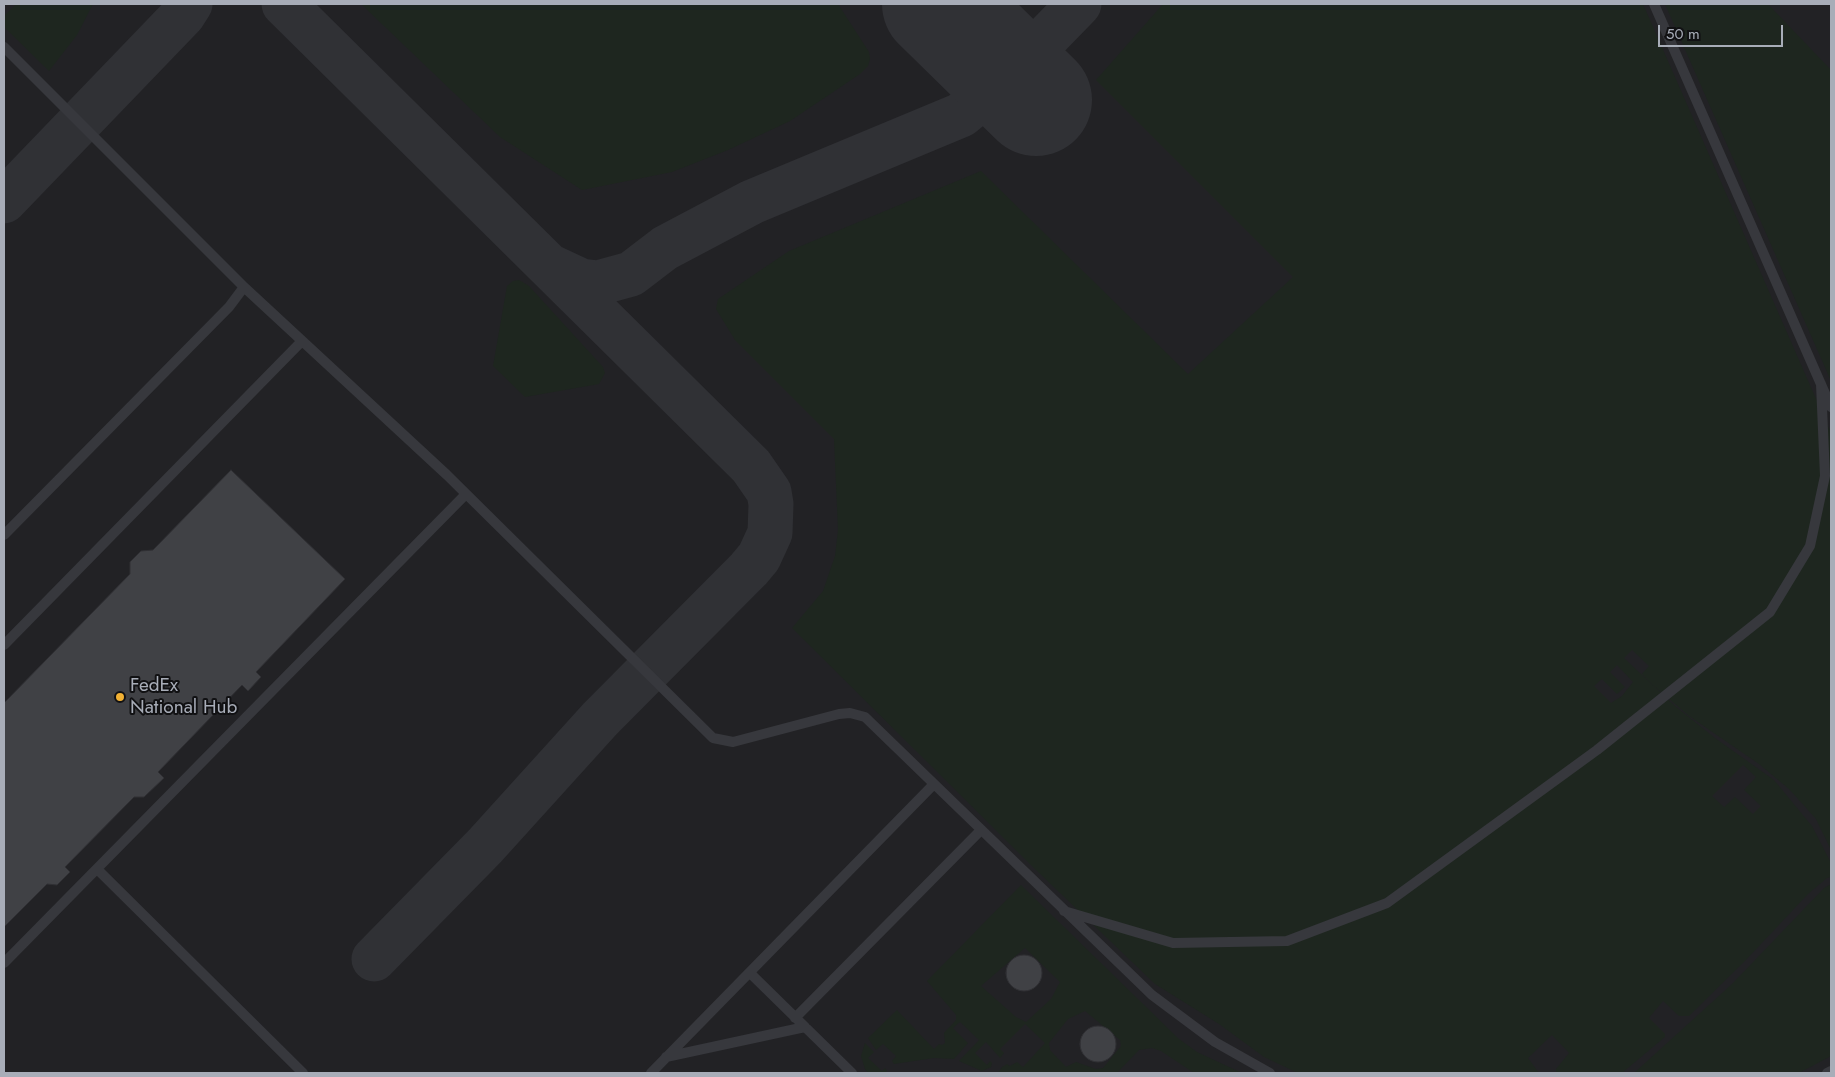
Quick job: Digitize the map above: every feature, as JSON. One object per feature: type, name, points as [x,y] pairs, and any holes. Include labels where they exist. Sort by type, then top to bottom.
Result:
[{"type":"lane","points":[[1654,4],[1831,407]]},
{"type":"lane","points":[[4,47],[244,287],[466,494],[713,738],[726,742],[739,741],[839,714],[857,714],[874,724],[1131,977],[1174,1014],[1215,1042],[1270,1073]]},
{"type":"lane","points":[[4,535],[228,307],[244,287]]},
{"type":"lane","points":[[4,644],[301,342]]},
{"type":"lane","points":[[1062,910],[1173,943],[1287,941],[1387,903],[1597,750],[1770,612],[1810,546],[1824,476],[1821,384]]},
{"type":"lane","points":[[4,963],[466,494]]},
{"type":"lane","points":[[651,1073],[682,1039],[750,973],[934,784]]},
{"type":"lane","points":[[795,1018],[981,830]]},
{"type":"lane","points":[[96,869],[303,1073]]},
{"type":"lane","points":[[750,973],[852,1073]]},
{"type":"lane","points":[[666,1058],[805,1027]]},
{"type":"lane","points":[[1827,1073],[1831,1071]]},
{"type":"shaded area","points":[[4,4],[1831,4],[1831,1073],[4,1073]]},
{"type":"shaded area","points":[[16,4],[93,4],[77,35],[49,71],[4,27],[4,16]]},
{"type":"shaded area","points":[[361,4],[838,4],[869,52],[870,59],[868,66],[860,74],[790,121],[728,150],[672,172],[582,190],[500,137]]},
{"type":"shaded area","points":[[1163,4],[1643,4],[1831,433],[1831,850],[1816,819],[1789,789],[1759,764],[1689,716],[1654,686],[1642,674],[1649,666],[1632,650],[1624,658],[1675,706],[1715,738],[1774,780],[1812,826],[1831,863],[1831,877],[1827,878],[1808,894],[1745,961],[1689,1016],[1679,1016],[1663,1001],[1649,1018],[1665,1034],[1665,1037],[1622,1073],[1556,1073],[1556,1069],[1569,1053],[1552,1035],[1528,1058],[1539,1073],[1298,1073],[1264,1057],[1219,1024],[1155,984],[1036,870],[792,628],[823,591],[835,556],[838,530],[834,439],[735,340],[716,309],[718,299],[789,251],[981,171],[1188,374],[1293,277],[1096,80]],"holes":[[[1617,665],[1633,682],[1622,696],[1611,703],[1594,686],[1602,679],[1617,694],[1625,687],[1610,672]],[[1743,765],[1756,777],[1744,790],[1761,806],[1753,814],[1735,797],[1724,807],[1712,796]]]},
{"type":"shaded area","points":[[1665,4],[1768,4],[1831,70],[1831,381]]},
{"type":"shaded area","points":[[519,280],[529,286],[603,367],[605,373],[599,384],[525,397],[493,366],[507,286],[513,281]]},
{"type":"shaded area","points":[[1831,884],[1831,1056],[1799,1073],[1634,1073],[1732,984],[1824,888]]},
{"type":"shaded area","points":[[1021,885],[1179,1039],[1197,1052],[1242,1073],[1194,1073],[1161,1051],[1152,1048],[1139,1050],[1117,1073],[998,1073],[1007,1064],[1010,1066],[1017,1062],[1023,1067],[1045,1043],[1025,1024],[1000,1049],[1004,1053],[1000,1058],[986,1042],[975,1053],[987,1065],[990,1061],[992,1063],[991,1067],[982,1071],[959,1061],[979,1040],[960,1022],[953,1028],[968,1043],[954,1059],[934,1058],[894,1064],[892,1061],[896,1056],[883,1044],[876,1050],[868,1038],[897,1010],[934,1049],[939,1044],[945,1043],[944,1033],[956,1020],[956,1015],[927,981]],"holes":[[[1025,948],[1060,982],[1051,999],[1026,1022],[1016,1017],[981,986]],[[1085,1011],[1120,1040],[1121,1046],[1103,1068],[1096,1069],[1076,1062],[1066,1067],[1050,1050],[1049,1043],[1068,1019]]]},
{"type":"shaded area","points":[[865,1043],[874,1052],[868,1058],[882,1071],[885,1068],[887,1071],[885,1073],[868,1073],[865,1069],[861,1056]]},
{"type":"building","name":"FedEx National Hub","points":[[231,470],[345,579],[256,672],[261,677],[248,691],[242,685],[158,772],[164,778],[144,797],[134,797],[65,867],[70,872],[57,885],[47,884],[4,927],[4,703],[130,574],[130,562],[141,551],[153,550]]},
{"type":"building","points":[[1024,955],[1031,956],[1037,960],[1041,966],[1041,980],[1037,986],[1031,990],[1024,991],[1017,990],[1011,986],[1007,980],[1006,973],[1007,966],[1011,960],[1017,956]]},
{"type":"building","points":[[1098,1026],[1105,1027],[1111,1031],[1115,1037],[1115,1051],[1111,1057],[1105,1061],[1098,1062],[1091,1061],[1085,1057],[1081,1051],[1080,1044],[1081,1037],[1085,1031],[1091,1027]]},
{"type":"taxiway","points":[[4,201],[183,15],[190,4]]},
{"type":"taxiway","points":[[284,4],[751,466],[769,492],[771,504],[770,533],[759,557],[749,569],[600,719],[485,846],[374,959]]},
{"type":"taxiway","points":[[551,267],[581,281],[598,283],[631,274],[665,248],[752,202],[961,115],[1010,75],[1079,4]]},
{"type":"runway","points":[[938,4],[1036,100]]},
{"type":"place","name":"FedEx National Hub","points":[[120,697]]}]
